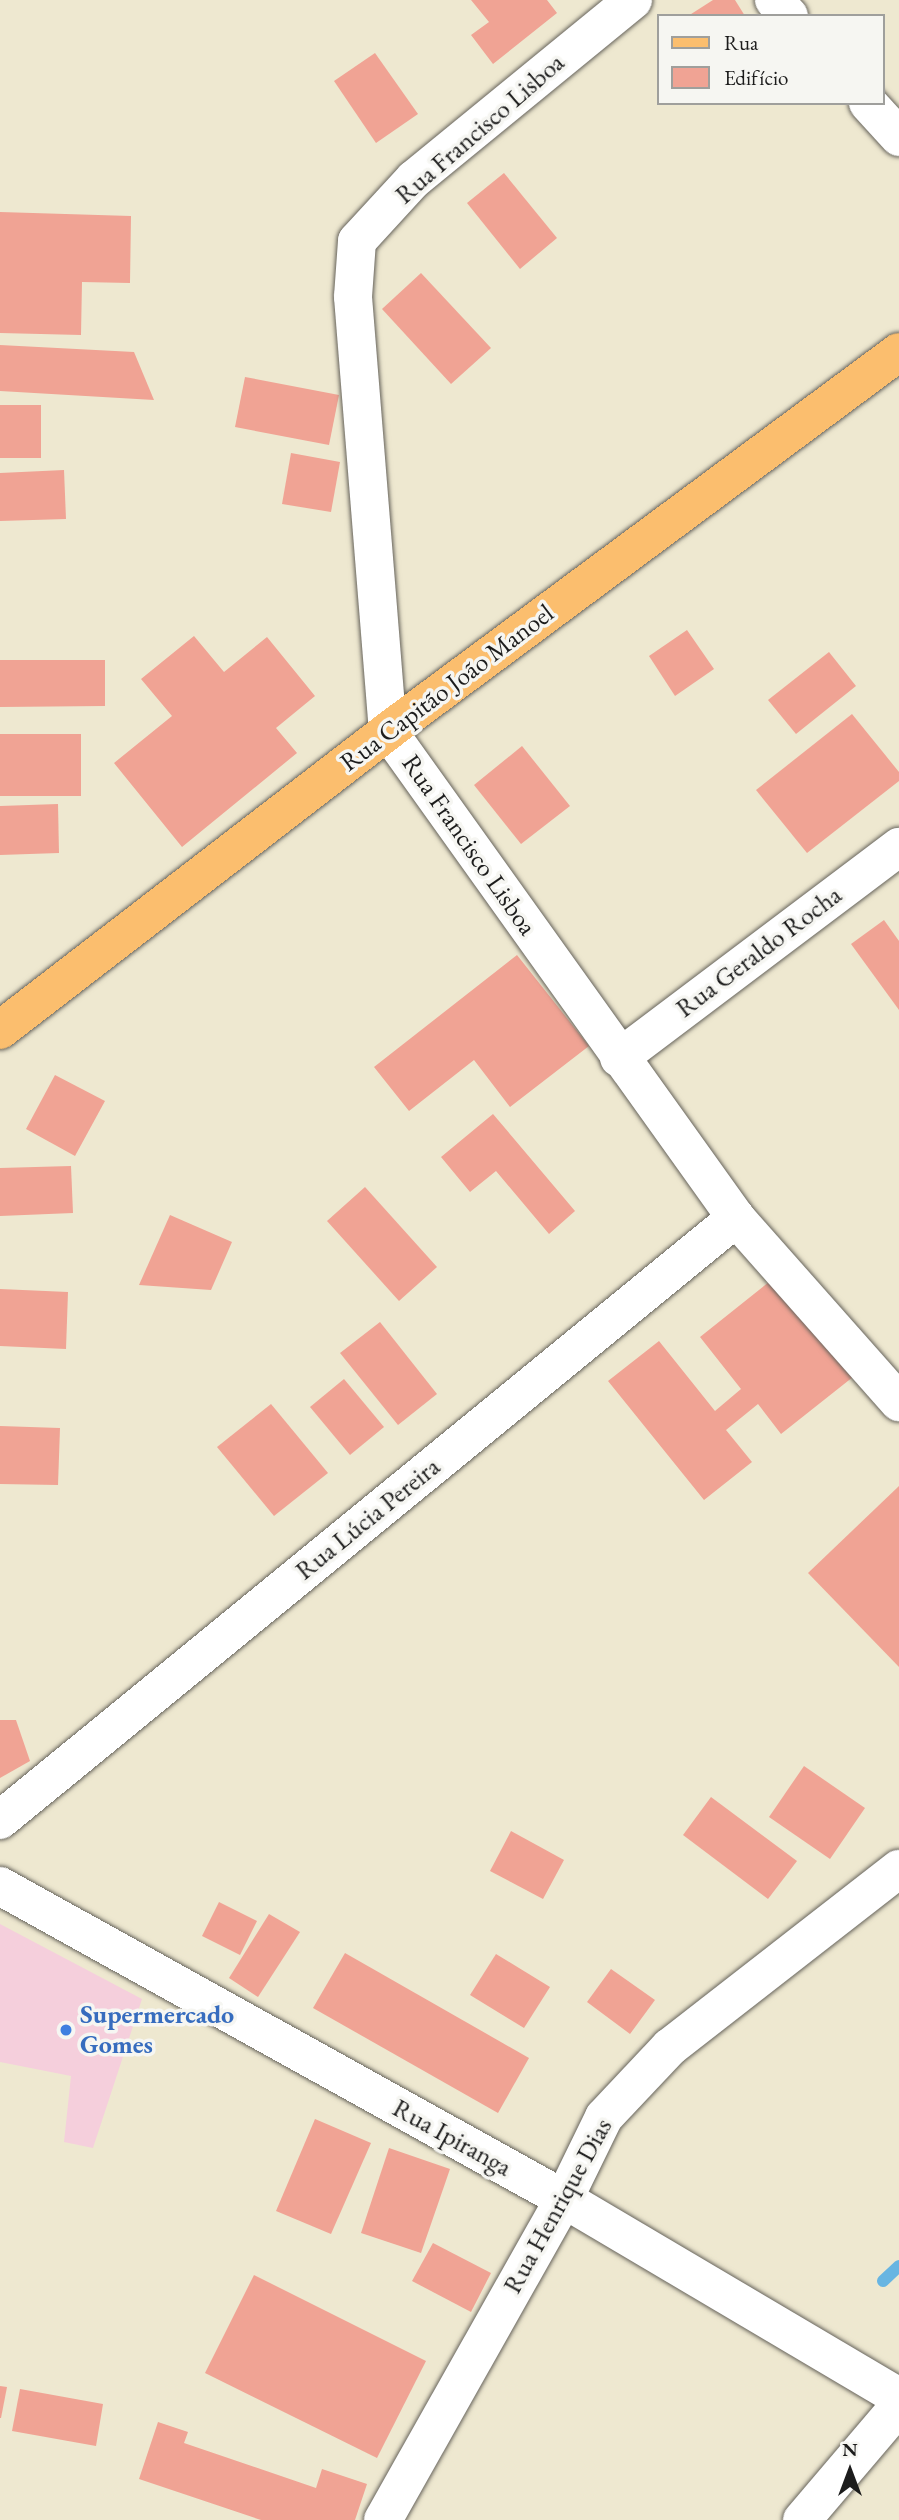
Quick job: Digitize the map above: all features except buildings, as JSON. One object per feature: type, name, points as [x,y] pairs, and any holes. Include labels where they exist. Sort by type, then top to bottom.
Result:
[{"type":"main road","name":"Rua Capitão João Manoel","points":[[0,1030],[388,731],[899,352]]},
{"type":"street","name":"Rua Francisco Lisboa","points":[[633,0],[414,179],[358,241],[353,297],[388,731],[619,1058],[736,1218],[893,1385]]},
{"type":"street","points":[[774,0],[787,14]]},
{"type":"street","points":[[871,105],[899,137]]},
{"type":"street","name":"Rua Geraldo Rocha","points":[[619,1058],[899,847]]},
{"type":"street","name":"Rua Lúcia Pereira","points":[[0,1820],[736,1218]]},
{"type":"street","name":"Rua Henrique Dias","points":[[383,2520],[564,2199],[604,2116],[670,2047],[899,1869]]},
{"type":"street","name":"Rua Ipiranga","points":[[0,1886],[564,2199],[899,2398]]},
{"type":"street","points":[[802,2520],[899,2406]]},
{"type":"shaded area","name":"Supermercado Gomes","points":[[0,1924],[142,1999],[93,2148],[64,2142],[71,2076],[0,2062]]},
{"type":"waterway","points":[[883,2281],[899,2266]]},
{"type":"place","name":"Supermercado Gomes","points":[[66,2030]]}]
